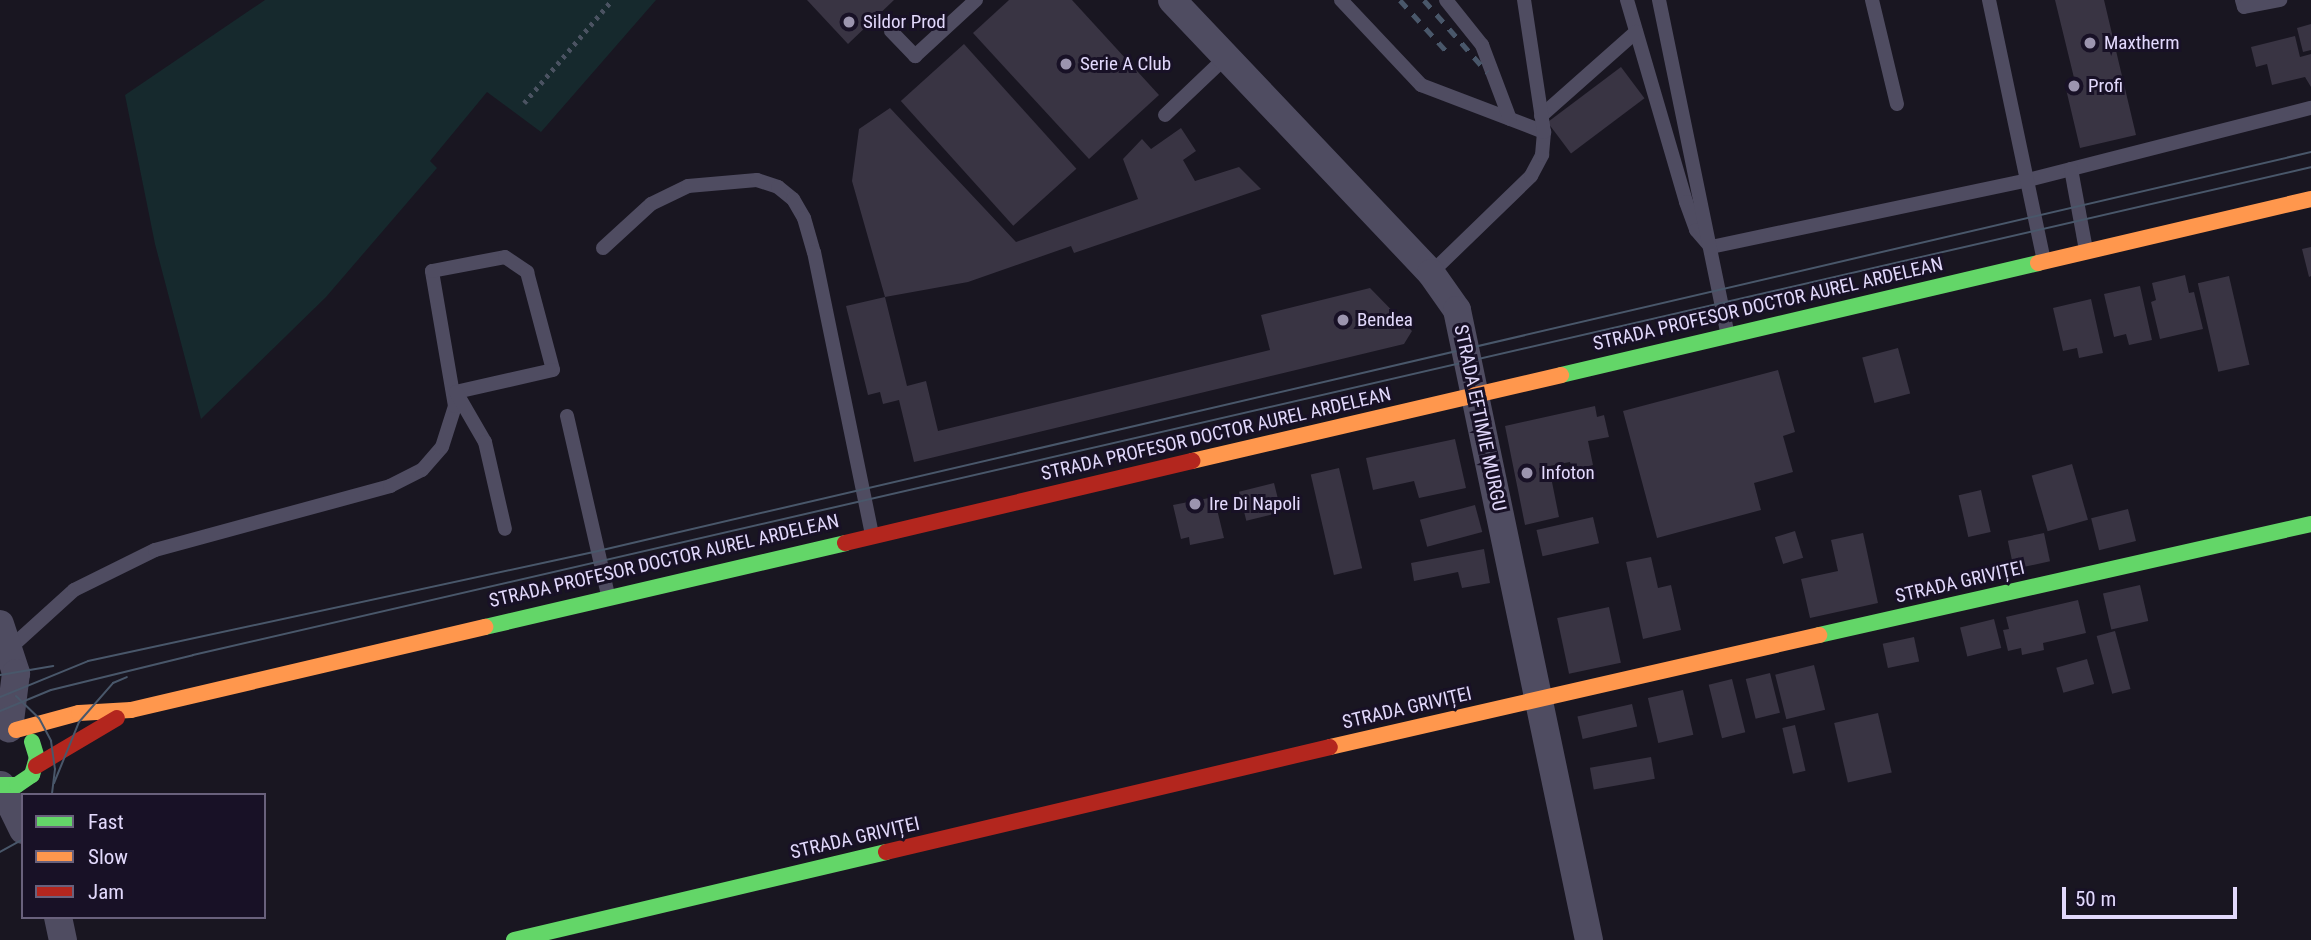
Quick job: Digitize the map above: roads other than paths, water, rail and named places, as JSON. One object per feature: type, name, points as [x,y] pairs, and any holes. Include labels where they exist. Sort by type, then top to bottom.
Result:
[{"type":"main road","name":"STRADA PROFESOR DOCTOR AUREL ARDELEAN","points":[[8,730],[79,713],[131,710],[608,595],[2311,199]]},
{"type":"main road","name":"STRADA GRIVIȚEI","points":[[514,940],[1539,698],[2311,524]]},
{"type":"main road","name":"STRADA PROFESOR DOCTOR AUREL ARDELEAN","points":[[1,785],[26,781],[36,766],[131,710]]},
{"type":"main road","points":[[8,730],[34,744],[36,766]]},
{"type":"street","name":"STRADA EFTIMIE MURGU","points":[[1172,0],[1432,273],[1457,310],[1477,395],[1589,940]]},
{"type":"street","points":[[6,654],[8,730]]},
{"type":"street","points":[[36,766],[41,793]]},
{"type":"street","points":[[1,785],[21,826]]},
{"type":"street","points":[[58,919],[63,940]]},
{"type":"lane","points":[[891,31],[915,56],[976,0]]},
{"type":"lane","points":[[1341,0],[1421,85],[1544,132]]},
{"type":"lane","points":[[1446,0],[1482,45],[1510,120]]},
{"type":"lane","points":[[1432,273],[1531,176],[1542,155],[1544,132],[1524,0]]},
{"type":"lane","points":[[1627,0],[1686,202],[1696,230],[1711,247]]},
{"type":"lane","points":[[1659,0],[1728,335]]},
{"type":"lane","points":[[1872,0],[1897,104]]},
{"type":"lane","points":[[1989,0],[2044,262]]},
{"type":"lane","points":[[2242,0],[2244,7],[2280,0]]},
{"type":"lane","points":[[1541,116],[1636,32]]},
{"type":"lane","points":[[1165,115],[1226,57]]},
{"type":"lane","points":[[1711,247],[2028,180],[2311,108]]},
{"type":"lane","points":[[2071,169],[2086,251]]},
{"type":"lane","points":[[603,248],[651,204],[688,186],[757,180],[778,187],[793,199],[804,218],[814,252],[873,535]]},
{"type":"lane","points":[[6,654],[74,590],[155,550],[410,477],[442,447],[453,421],[456,392],[432,271],[505,257],[527,272],[553,370],[456,392]]},
{"type":"lane","points":[[456,392],[485,442],[505,529]]},
{"type":"lane","points":[[567,415],[608,595]]},
{"type":"tram line","points":[[0,697],[88,661],[598,551],[2311,152]]},
{"type":"tram line","points":[[0,711],[51,690],[193,655],[2311,167]]},
{"type":"tram line","points":[[0,675],[53,666]]},
{"type":"tram line","points":[[54,783],[79,722],[113,683],[127,677]]},
{"type":"tram line","points":[[16,696],[39,718],[51,741],[55,769],[52,793]]},
{"type":"tram line","points":[[0,852],[21,840]]},
{"type":"railway","points":[[1400,0],[1448,53]]},
{"type":"railway","points":[[1424,0],[1487,72]]},
{"type":"place","name":"Sildor Prod","points":[[849,22]]},
{"type":"place","name":"Maxtherm","points":[[2090,43]]},
{"type":"place","name":"Serie A Club","points":[[1066,64]]},
{"type":"place","name":"Profi","points":[[2074,86]]},
{"type":"place","name":"Bendea","points":[[1343,320]]},
{"type":"place","name":"Infoton","points":[[1527,473]]},
{"type":"place","name":"Ire Di Napoli","points":[[1195,504]]}]
